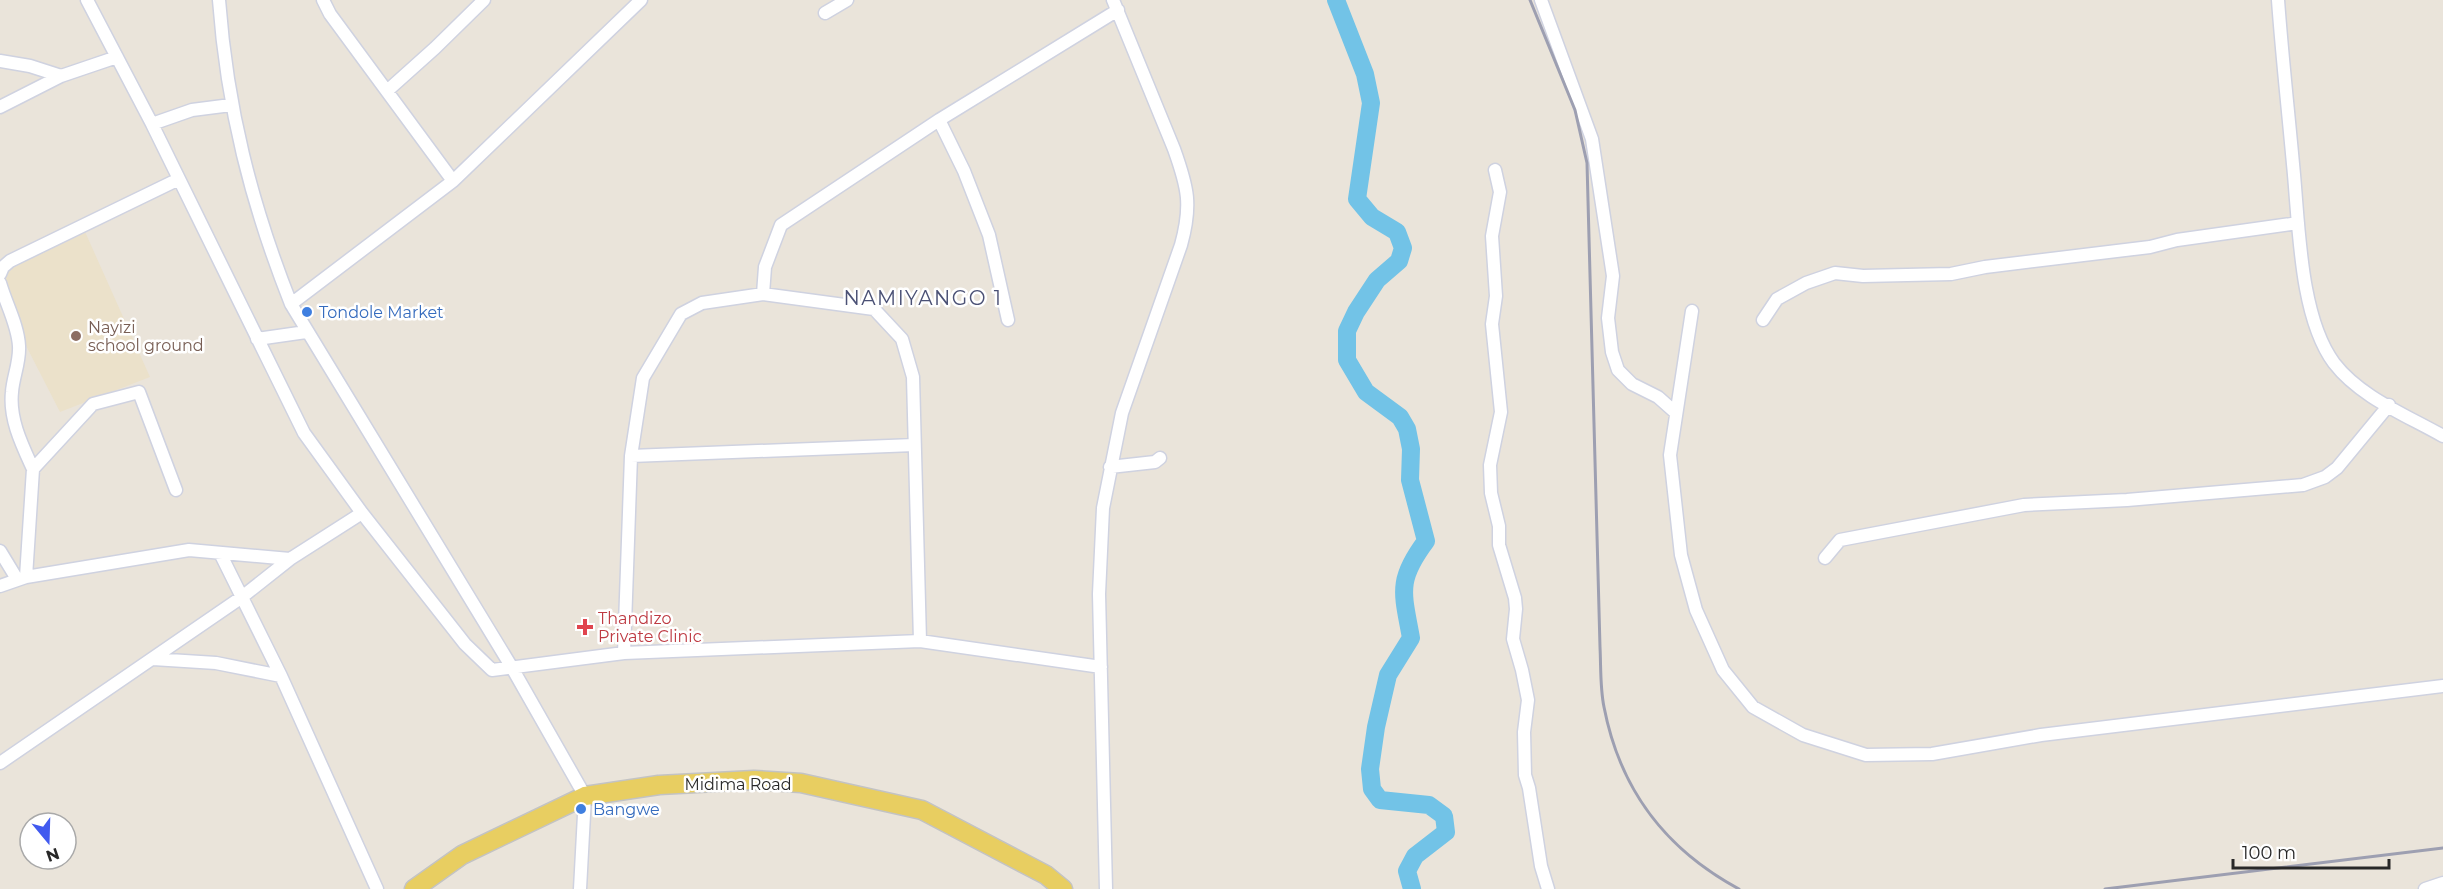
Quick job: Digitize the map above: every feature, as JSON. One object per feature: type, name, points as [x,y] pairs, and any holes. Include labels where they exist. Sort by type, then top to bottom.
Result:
[{"type":"main road","name":"Midima Road","points":[[414,889],[462,855],[585,796],[659,785],[754,780],[801,783],[922,810],[1046,875],[1063,889]]},
{"type":"street","points":[[87,0],[152,124],[304,433],[362,513],[465,644],[492,670],[624,653],[920,641],[1101,667]]},
{"type":"street","points":[[219,0],[231,105],[260,222],[291,304],[511,666],[585,796],[580,889]]},
{"type":"street","points":[[323,0],[330,14],[453,181]]},
{"type":"street","points":[[387,91],[484,0]]},
{"type":"street","points":[[291,304],[453,181],[641,0]]},
{"type":"street","points":[[825,13],[847,0]]},
{"type":"street","points":[[1541,0],[1592,139],[1613,276],[1608,318],[1612,352],[1618,370],[1632,384],[1658,397],[1676,413]]},
{"type":"street","points":[[2278,0],[2298,223],[2310,313],[2323,346],[2346,376],[2389,405],[2443,436]]},
{"type":"street","points":[[763,294],[765,267],[781,225],[1115,5],[1174,149],[1182,171],[1189,206],[1181,246],[1122,413],[1103,507],[1100,550],[1106,889]]},
{"type":"street","points":[[0,107],[61,76],[117,57]]},
{"type":"street","points":[[0,61],[30,66],[61,76]]},
{"type":"street","points":[[152,124],[192,110],[231,105]]},
{"type":"street","points":[[939,120],[964,171],[989,235],[1008,320]]},
{"type":"street","points":[[1496,170],[1500,192],[1492,236],[1497,296],[1492,324],[1501,412],[1490,465],[1491,493],[1499,526],[1499,545],[1515,598],[1513,639],[1528,700],[1524,741],[1525,775],[1541,866],[1548,889]]},
{"type":"street","points":[[0,274],[3,267],[10,261],[178,179]]},
{"type":"street","points":[[1763,320],[1777,299],[1806,282],[1835,273],[1863,276],[1951,274],[1985,267],[2150,247],[2187,238],[2298,223]]},
{"type":"street","points":[[0,283],[20,348],[6,397],[33,469],[21,578]]},
{"type":"street","points":[[624,653],[631,456],[643,378],[681,314],[702,303],[763,294],[874,309],[902,339],[913,377],[920,641]]},
{"type":"street","points":[[1692,311],[1670,455],[1681,555],[1696,610],[1723,670],[1753,707],[1803,735],[1866,754],[1932,753],[2041,735],[2443,686]]},
{"type":"street","points":[[257,339],[306,332]]},
{"type":"street","points":[[33,469],[93,404],[139,392],[176,490]]},
{"type":"street","points":[[1825,558],[1840,540],[2024,505],[2127,500],[2303,484],[2325,477],[2337,468],[2389,405]]},
{"type":"street","points":[[631,456],[914,445]]},
{"type":"street","points":[[1110,467],[1155,462],[1160,458]]},
{"type":"street","points":[[0,763],[242,597],[290,560],[362,513]]},
{"type":"street","points":[[0,586],[21,578],[189,550],[290,560]]},
{"type":"street","points":[[0,551],[21,578]]},
{"type":"street","points":[[220,553],[281,676],[377,889]]},
{"type":"street","points":[[153,659],[216,663],[281,676]]},
{"type":"street","points":[[2425,889],[2443,884]]},
{"type":"shaded area","name":"Nayizi school ground","points":[[82,225],[150,377],[60,412],[0,295],[0,269]]},
{"type":"waterway","points":[[1336,0],[1365,74],[1371,103],[1357,199],[1372,217],[1397,232],[1403,248],[1399,261],[1377,280],[1356,312],[1347,331],[1347,360],[1366,392],[1400,417],[1407,429],[1411,449],[1410,480],[1426,541],[1416,555],[1406,577],[1404,598],[1411,638],[1388,675],[1376,727],[1370,769],[1372,789],[1380,800],[1429,805],[1444,816],[1446,832],[1415,856],[1407,871],[1412,889]]},
{"type":"railway","points":[[1530,0],[1575,110],[1587,163],[1601,677],[1604,707],[1611,737],[1634,791],[1668,836],[1713,873],[1739,889]]},
{"type":"railway","points":[[2105,889],[2443,848]]},
{"type":"place","name":"Tondole Market","points":[[307,312]]},
{"type":"place","name":"Nayizi school ground","points":[[76,336]]},
{"type":"place","name":"Thandizo Private Clinic","points":[[585,627]]},
{"type":"place","name":"Bangwe","points":[[581,809]]},
{"type":"district","name":"NAMIYANGO 1","points":[[923,298]]}]
